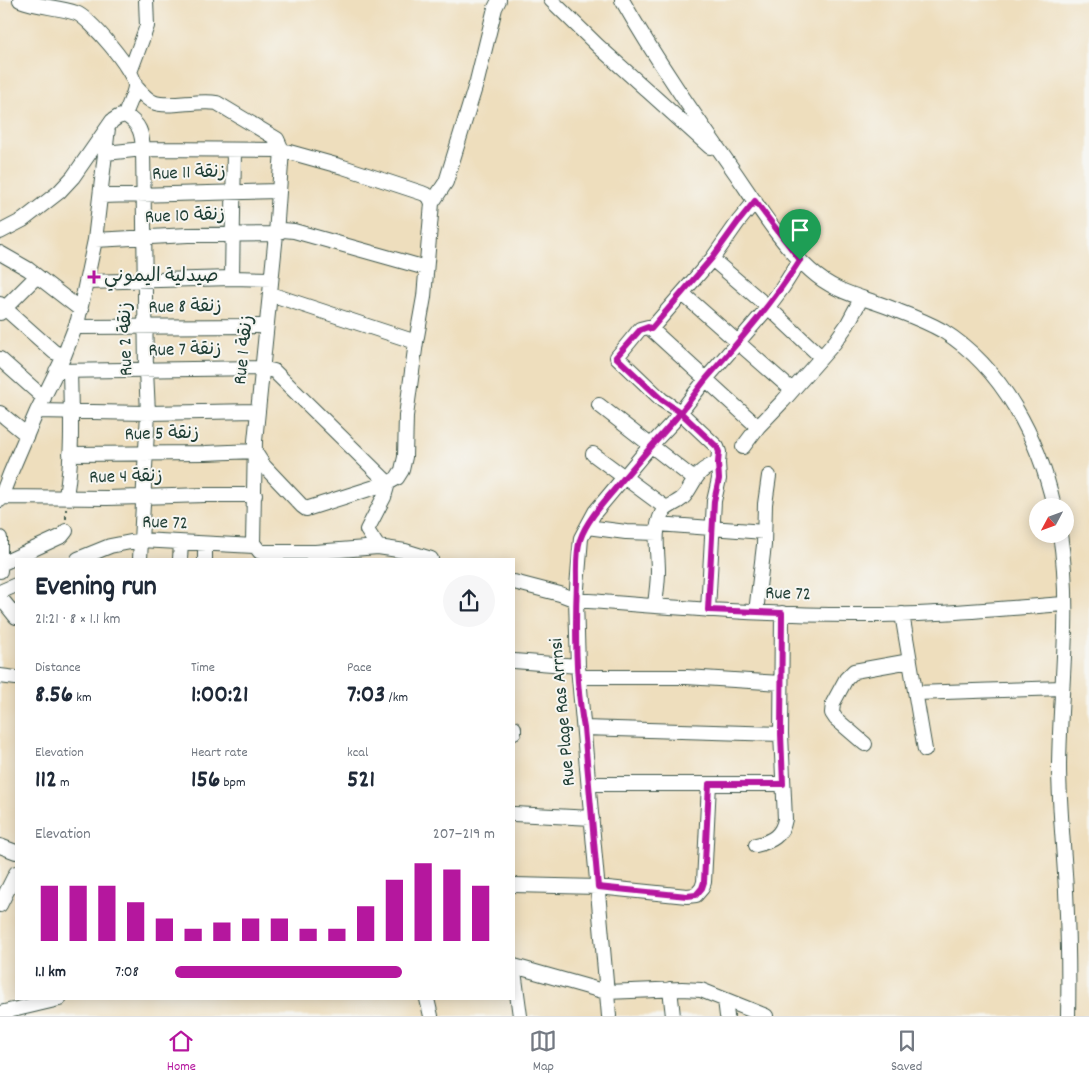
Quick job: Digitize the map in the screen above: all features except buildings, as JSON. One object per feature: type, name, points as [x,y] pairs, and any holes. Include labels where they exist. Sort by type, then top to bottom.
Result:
[{"type":"street","points":[[20,0],[78,14],[92,25],[119,54],[130,72],[135,86],[151,102],[159,105],[208,101],[217,104],[277,140],[282,150]]},
{"type":"street","points":[[130,72],[147,26],[146,0]]},
{"type":"street","points":[[255,451],[264,466],[306,509],[388,483],[397,478],[402,470],[405,457],[406,416],[424,296],[432,203],[446,182],[477,81],[495,8],[499,0]]},
{"type":"street","points":[[551,0],[598,46],[730,166]]},
{"type":"street","points":[[622,0],[652,50],[730,166],[800,260],[819,278],[832,287],[861,299],[893,308],[928,323],[961,344],[982,364],[1004,392],[1026,429],[1045,473],[1052,498]]},
{"type":"street","points":[[0,232],[23,220],[60,192],[118,116],[125,115],[135,86]]},
{"type":"street","name":"Rue 2 زنقة","points":[[125,115],[141,129],[143,150],[148,413],[140,558]]},
{"type":"street","points":[[66,496],[70,474],[71,412],[63,371],[64,356],[76,327],[87,282],[101,196],[108,128]]},
{"type":"street","points":[[106,153],[143,150],[282,150],[422,193],[428,196],[432,203]]},
{"type":"street","points":[[232,278],[234,150]]},
{"type":"street","name":"Rue 1 زنقة","points":[[257,549],[252,528],[255,495],[257,411],[276,234],[282,150]]},
{"type":"street","name":"Rue 11 زنقة","points":[[101,196],[278,191]]},
{"type":"street","points":[[651,329],[684,294],[755,201]]},
{"type":"street","name":"Rue 10 زنقة","points":[[95,240],[276,234],[283,230],[294,231],[426,268]]},
{"type":"street","points":[[0,253],[28,269],[81,310]]},
{"type":"street","points":[[712,258],[821,357]]},
{"type":"street","name":"Rue Plage Ras Arrnsi","points":[[609,1016],[578,672],[576,600],[581,538],[595,512],[768,307],[800,260]]},
{"type":"street","points":[[37,276],[1,308],[54,352],[64,356]]},
{"type":"street","points":[[87,282],[232,278],[271,279]]},
{"type":"street","points":[[270,294],[416,342]]},
{"type":"street","points":[[684,294],[792,390]]},
{"type":"street","points":[[742,447],[839,337],[861,299]]},
{"type":"street","name":"Rue 8 زنقة","points":[[76,327],[266,326]]},
{"type":"street","points":[[708,610],[714,501],[719,479],[719,452],[717,447],[680,412],[662,400],[617,359],[617,356],[640,330],[648,327],[758,427]]},
{"type":"street","points":[[0,359],[44,398]]},
{"type":"street","name":"Rue 7 زنقة","points":[[63,371],[261,368],[274,371],[388,483]]},
{"type":"street","points":[[1,498],[5,470],[27,435],[44,398],[63,371]]},
{"type":"street","points":[[599,405],[694,479]]},
{"type":"street","points":[[37,411],[148,413],[257,411]]},
{"type":"street","points":[[0,413],[27,435]]},
{"type":"street","name":"Rue 5 زنقة","points":[[70,454],[255,451]]},
{"type":"street","points":[[593,454],[666,508]]},
{"type":"street","points":[[655,606],[658,572],[658,528],[666,508],[685,497],[694,479],[706,467],[718,463]]},
{"type":"street","points":[[756,612],[769,476]]},
{"type":"street","points":[[378,547],[368,530],[384,497],[388,483]]},
{"type":"street","name":"Rue 4 زنقة","points":[[1,498],[66,496],[143,497],[205,494],[255,495]]},
{"type":"street","points":[[587,527],[626,532],[658,528],[713,527],[764,532]]},
{"type":"street","points":[[19,558],[62,536],[66,531]]},
{"type":"street","points":[[0,538],[1,567],[15,560]]},
{"type":"street","name":"Rue 72","points":[[82,558],[99,554],[119,544],[141,540],[257,549],[335,551],[378,547],[405,551],[428,558]]},
{"type":"street","points":[[180,558],[181,543]]},
{"type":"street","points":[[1061,543],[1064,604],[1060,793],[1066,889],[1068,1016]]},
{"type":"street","points":[[205,544],[205,558]]},
{"type":"street","name":"Rue 72","points":[[515,582],[576,600],[756,612],[852,615],[902,614],[1064,604]]},
{"type":"street","points":[[0,592],[15,585]]},
{"type":"street","points":[[0,597],[15,616]]},
{"type":"street","points":[[756,845],[771,841],[780,833],[784,819],[781,734],[782,613]]},
{"type":"street","points":[[902,614],[925,750]]},
{"type":"street","points":[[515,661],[578,672],[781,683]]},
{"type":"street","points":[[865,744],[832,713],[832,706],[846,679],[849,674],[859,670],[910,661]]},
{"type":"street","points":[[0,676],[15,678]]},
{"type":"street","points":[[916,693],[1062,688]]},
{"type":"street","points":[[584,728],[781,734]]},
{"type":"street","points":[[589,784],[783,784]]},
{"type":"street","points":[[515,885],[598,887],[687,896],[700,892],[704,882],[705,871],[709,784]]},
{"type":"street","points":[[515,814],[592,818]]},
{"type":"street","points":[[0,846],[15,852]]},
{"type":"street","points":[[0,905],[15,875]]},
{"type":"street","points":[[515,966],[606,992],[701,990],[766,1016]]},
{"type":"street","points":[[515,978],[520,1016]]},
{"type":"street","points":[[670,990],[673,1016]]},
{"type":"street","points":[[0,1013],[55,1000]]},
{"type":"street","points":[[427,1000],[430,1016]]},
{"type":"street","points":[[724,1000],[726,1016]]},
{"type":"path","points":[[66,496],[66,531]]},
{"type":"place","name":"صيدلية اليموني","points":[[94,277]]},
{"type":"route","points":[[800,260],[755,201],[674,304],[651,329],[644,327],[640,330],[616,357],[662,400],[680,412],[717,447],[719,452],[719,479],[714,501],[708,610],[782,613],[781,734],[783,784],[709,784],[704,882],[700,892],[696,895],[687,896],[598,887],[576,640],[577,573],[581,538],[595,512],[672,423],[680,412],[706,379],[765,311],[800,260]]}]
